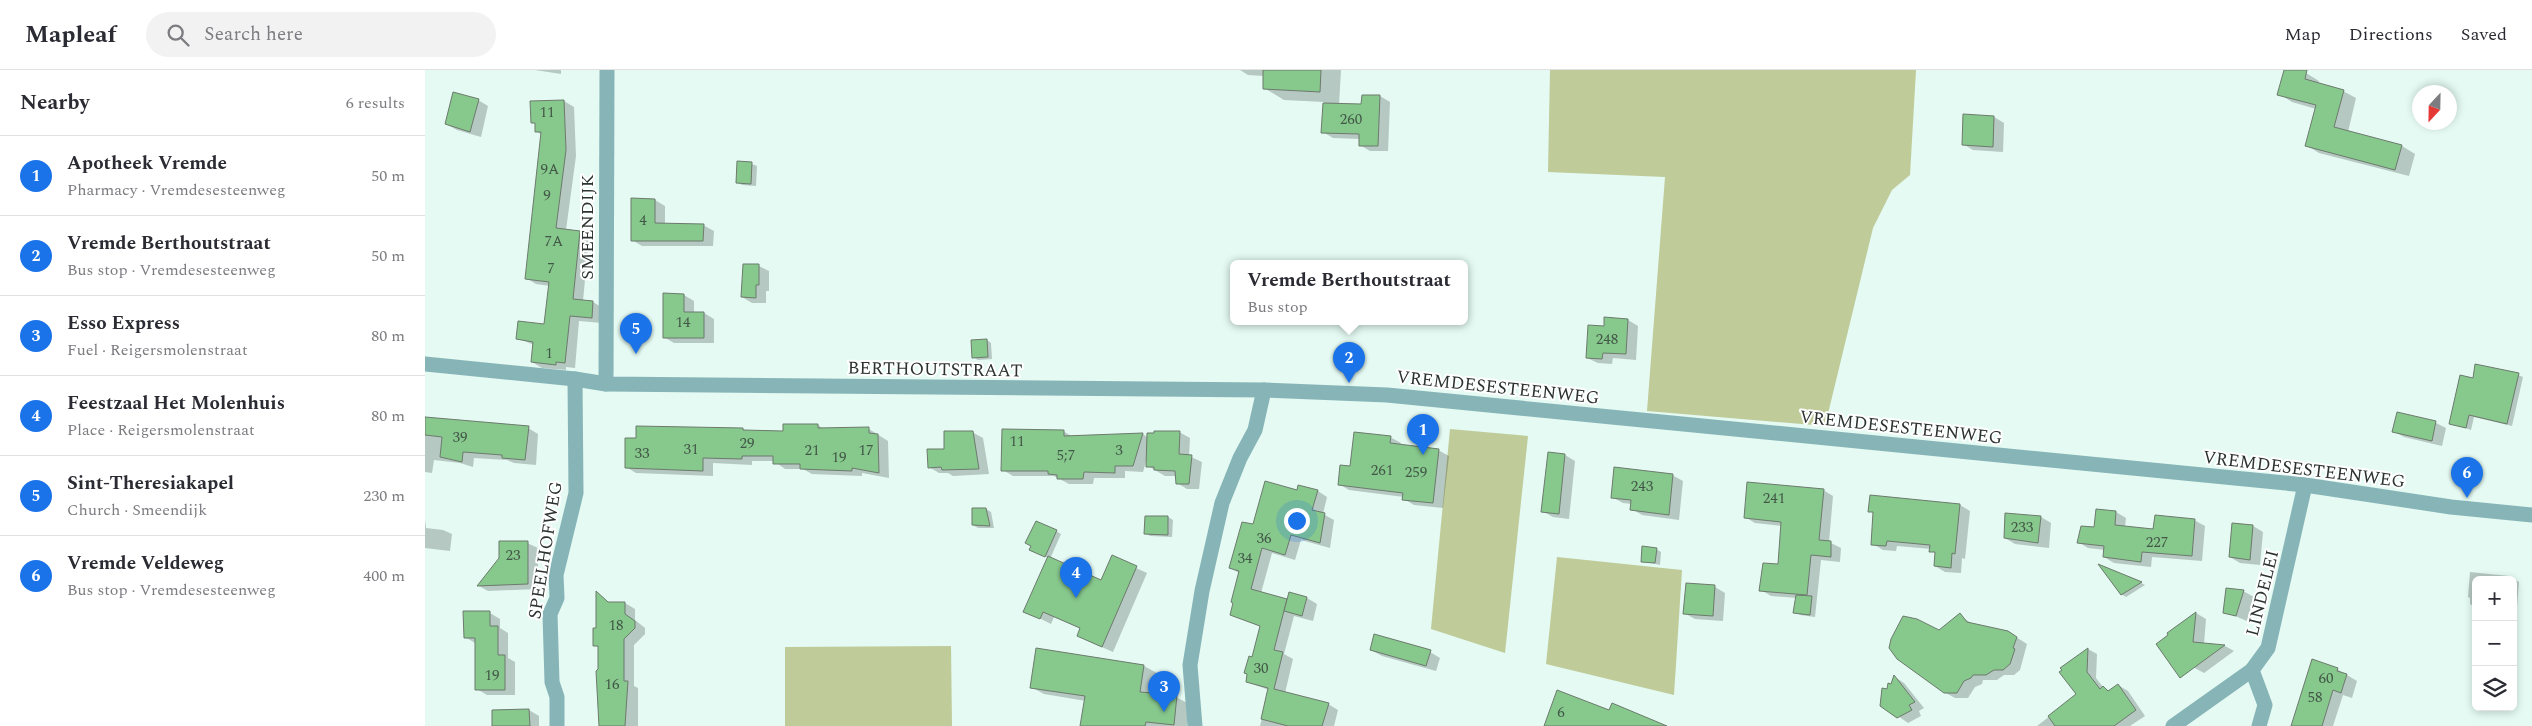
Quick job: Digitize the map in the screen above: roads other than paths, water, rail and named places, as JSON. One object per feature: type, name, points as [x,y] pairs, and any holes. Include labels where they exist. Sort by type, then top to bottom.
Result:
[{"type":"street","name":"SMEENDIJK","points":[[605,384],[607,70]]},
{"type":"street","points":[[425,364],[575,379]]},
{"type":"street","name":"BERTHOUTSTRAAT","points":[[575,379],[605,384],[1264,390]]},
{"type":"street","name":"SPEELHOFWEG","points":[[557,726],[557,697],[552,682],[550,614],[557,598],[556,575],[576,493],[575,379]]},
{"type":"street","points":[[1195,726],[1190,665],[1201,599],[1222,503],[1240,458],[1255,430],[1264,390]]},
{"type":"street","name":"VREMDESESTEENWEG","points":[[1264,390],[1397,396],[2305,485],[2451,507],[2532,515]]},
{"type":"street","name":"LINDELEI","points":[[2173,726],[2252,670],[2268,648],[2305,485]]},
{"type":"street","points":[[2252,670],[2265,705],[2259,726]]},
{"type":"place","name":"Sint-Theresiakapel","points":[[636,354]]},
{"type":"place","name":"Vremde Berthoutstraat","points":[[1349,383]]},
{"type":"place","name":"Apotheek Vremde","points":[[1423,455]]},
{"type":"place","name":"Vremde Veldeweg","points":[[2467,498]]},
{"type":"place","name":"Feestzaal Het Molenhuis","points":[[1076,598]]},
{"type":"place","name":"Esso Express","points":[[1164,712]]}]
